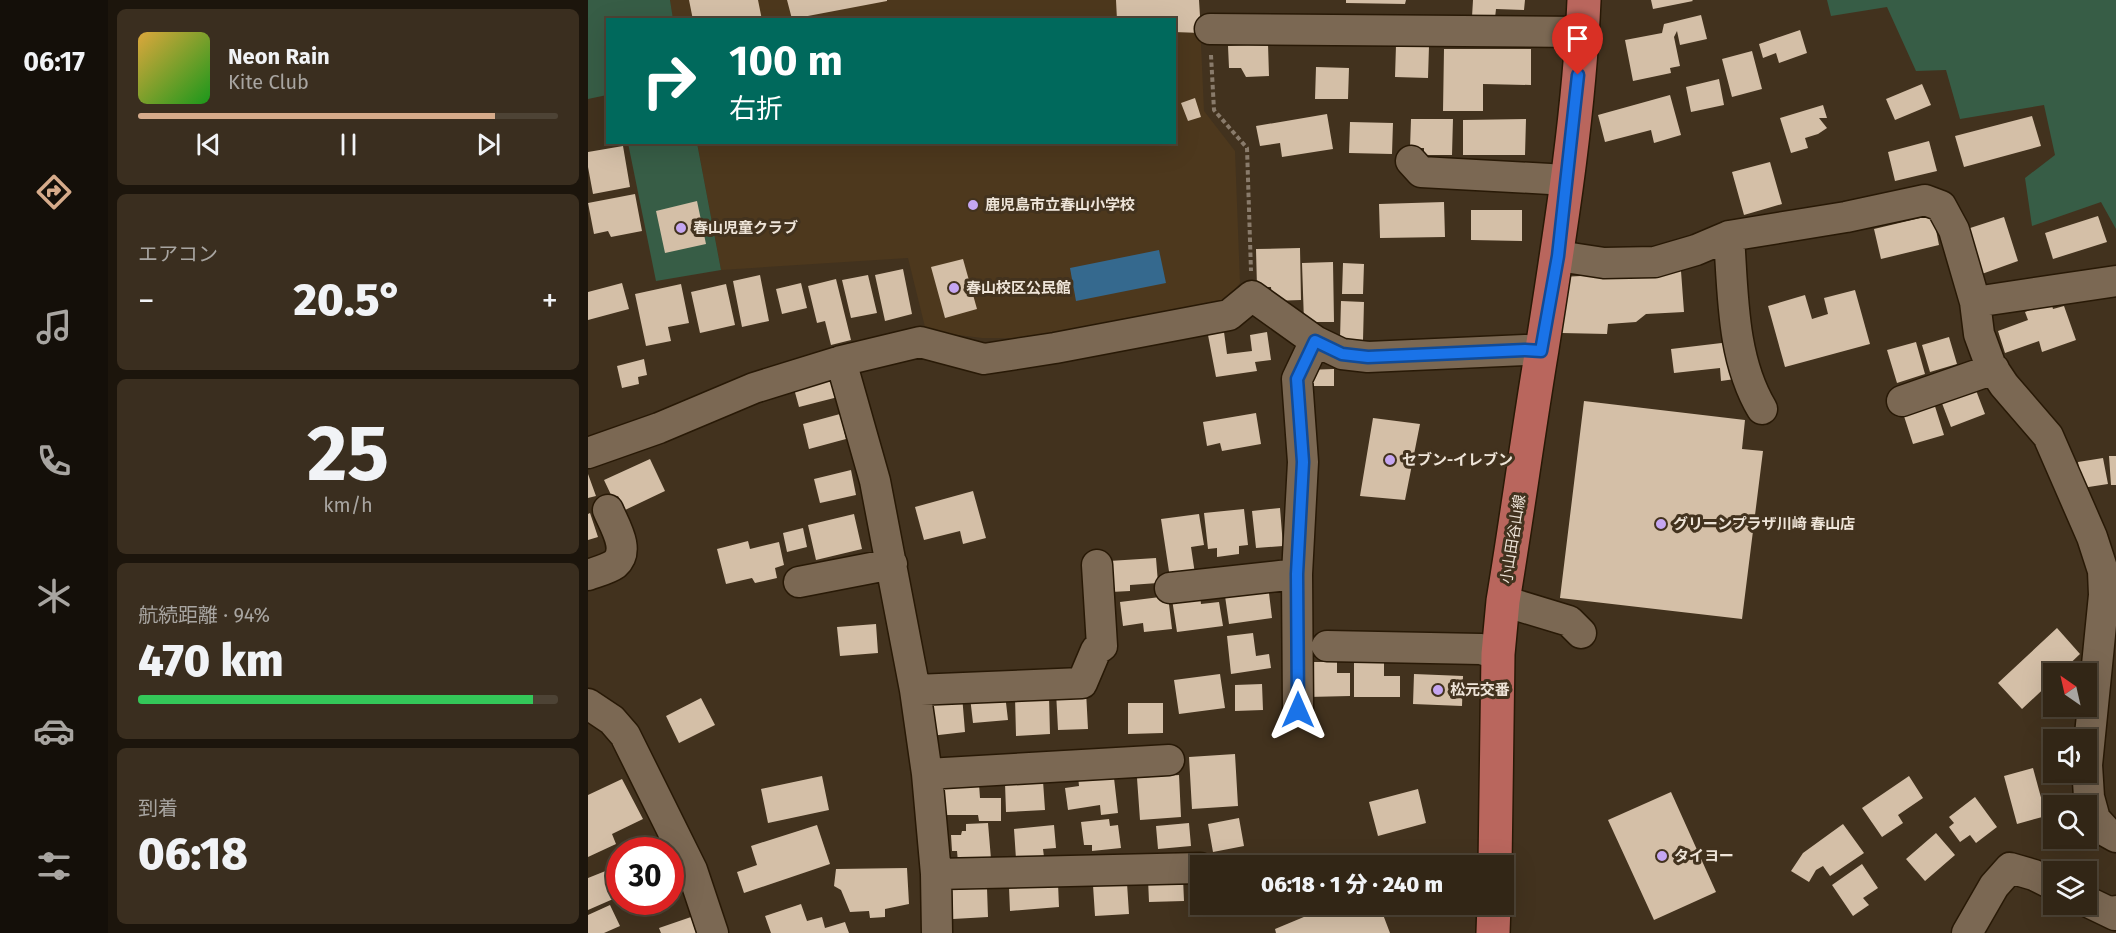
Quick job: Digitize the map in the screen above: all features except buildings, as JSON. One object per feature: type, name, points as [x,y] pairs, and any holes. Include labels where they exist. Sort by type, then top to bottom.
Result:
[{"type":"main road","name":"小山田谷山線","points":[[1496,855],[1498,654],[1503,601],[1541,351],[1558,256],[1583,16]]},
{"type":"main road","points":[[1493,933],[1494,915]]},
{"type":"street","points":[[1210,28],[1583,16]]},
{"type":"street","points":[[1411,162],[1420,172],[1550,179],[1567,182]]},
{"type":"street","points":[[1558,256],[1604,263],[1655,262],[1696,250],[1729,236],[1846,217],[1925,200],[1941,206],[1954,230],[1975,302],[1979,334],[1994,369],[2004,385],[2048,436],[2092,537],[2103,571],[2104,595],[2087,765],[2089,796],[2095,819],[2107,832],[2116,837]]},
{"type":"street","points":[[1729,236],[1733,305],[1743,363],[1751,391],[1762,409]]},
{"type":"street","points":[[1975,302],[2116,281]]},
{"type":"street","points":[[588,453],[659,428],[754,388],[841,362],[920,342],[984,359],[1228,315],[1252,296],[1315,341],[1342,354],[1368,357],[1541,351]]},
{"type":"street","points":[[1298,710],[1297,574],[1303,462],[1297,379],[1315,341]]},
{"type":"street","points":[[841,362],[875,482],[915,690],[927,774],[936,874],[937,933]]},
{"type":"street","points":[[1902,401],[1994,369]]},
{"type":"street","points":[[588,575],[614,565],[620,557],[621,542],[608,510]]},
{"type":"street","points":[[799,582],[892,564]]},
{"type":"street","points":[[915,690],[1082,683],[1096,650],[1102,646],[1097,565]]},
{"type":"street","points":[[1170,588],[1297,574]]},
{"type":"street","points":[[1503,601],[1569,621],[1581,633]]},
{"type":"street","points":[[1327,646],[1480,649],[1498,654]]},
{"type":"street","points":[[588,704],[612,720],[625,735],[692,870],[713,933]]},
{"type":"street","points":[[927,774],[1169,760]]},
{"type":"street","points":[[936,874],[1190,868]]},
{"type":"street","points":[[1967,933],[1994,886],[2010,868],[2043,880]]},
{"type":"street","points":[[2097,906],[2115,915],[2116,911]]},
{"type":"path","points":[[1210,28],[1214,110],[1247,148],[1252,296]]},
{"type":"shaded area","name":"鹿児島市立春山小学校","points":[[670,0],[1199,0],[1204,111],[1235,151],[1240,283],[1222,306],[1018,338],[982,338],[926,331],[908,258],[721,270],[697,144],[1176,144],[1176,18],[673,18]]},
{"type":"green space","points":[[588,0],[670,0],[673,18],[606,18],[606,95],[588,99]]},
{"type":"green space","points":[[1827,0],[2116,0],[2116,229],[2101,202],[2032,226],[2025,178],[2055,155],[2044,105],[1960,119],[1946,70],[1916,71],[1887,7],[1831,16]]},
{"type":"green space","points":[[628,144],[697,144],[721,270],[656,281]]},
{"type":"water","points":[[1159,250],[1166,283],[1076,301],[1070,268]]},
{"type":"place","name":"鹿児島市立春山小学校","points":[[973,205]]},
{"type":"place","name":"春山児童クラブ","points":[[681,228]]},
{"type":"place","name":"春山校区公民館","points":[[954,288]]},
{"type":"place","name":"セブン-イレブン","points":[[1390,460]]},
{"type":"place","name":"グリーンプラザ川﨑 春山店","points":[[1661,524]]},
{"type":"place","name":"松元交番","points":[[1438,690]]},
{"type":"place","name":"タイヨー","points":[[1662,856]]},
{"type":"route","points":[[1298,710],[1297,574],[1303,462],[1297,379],[1315,341],[1342,354],[1368,357],[1541,351],[1558,256],[1578,75]]}]
